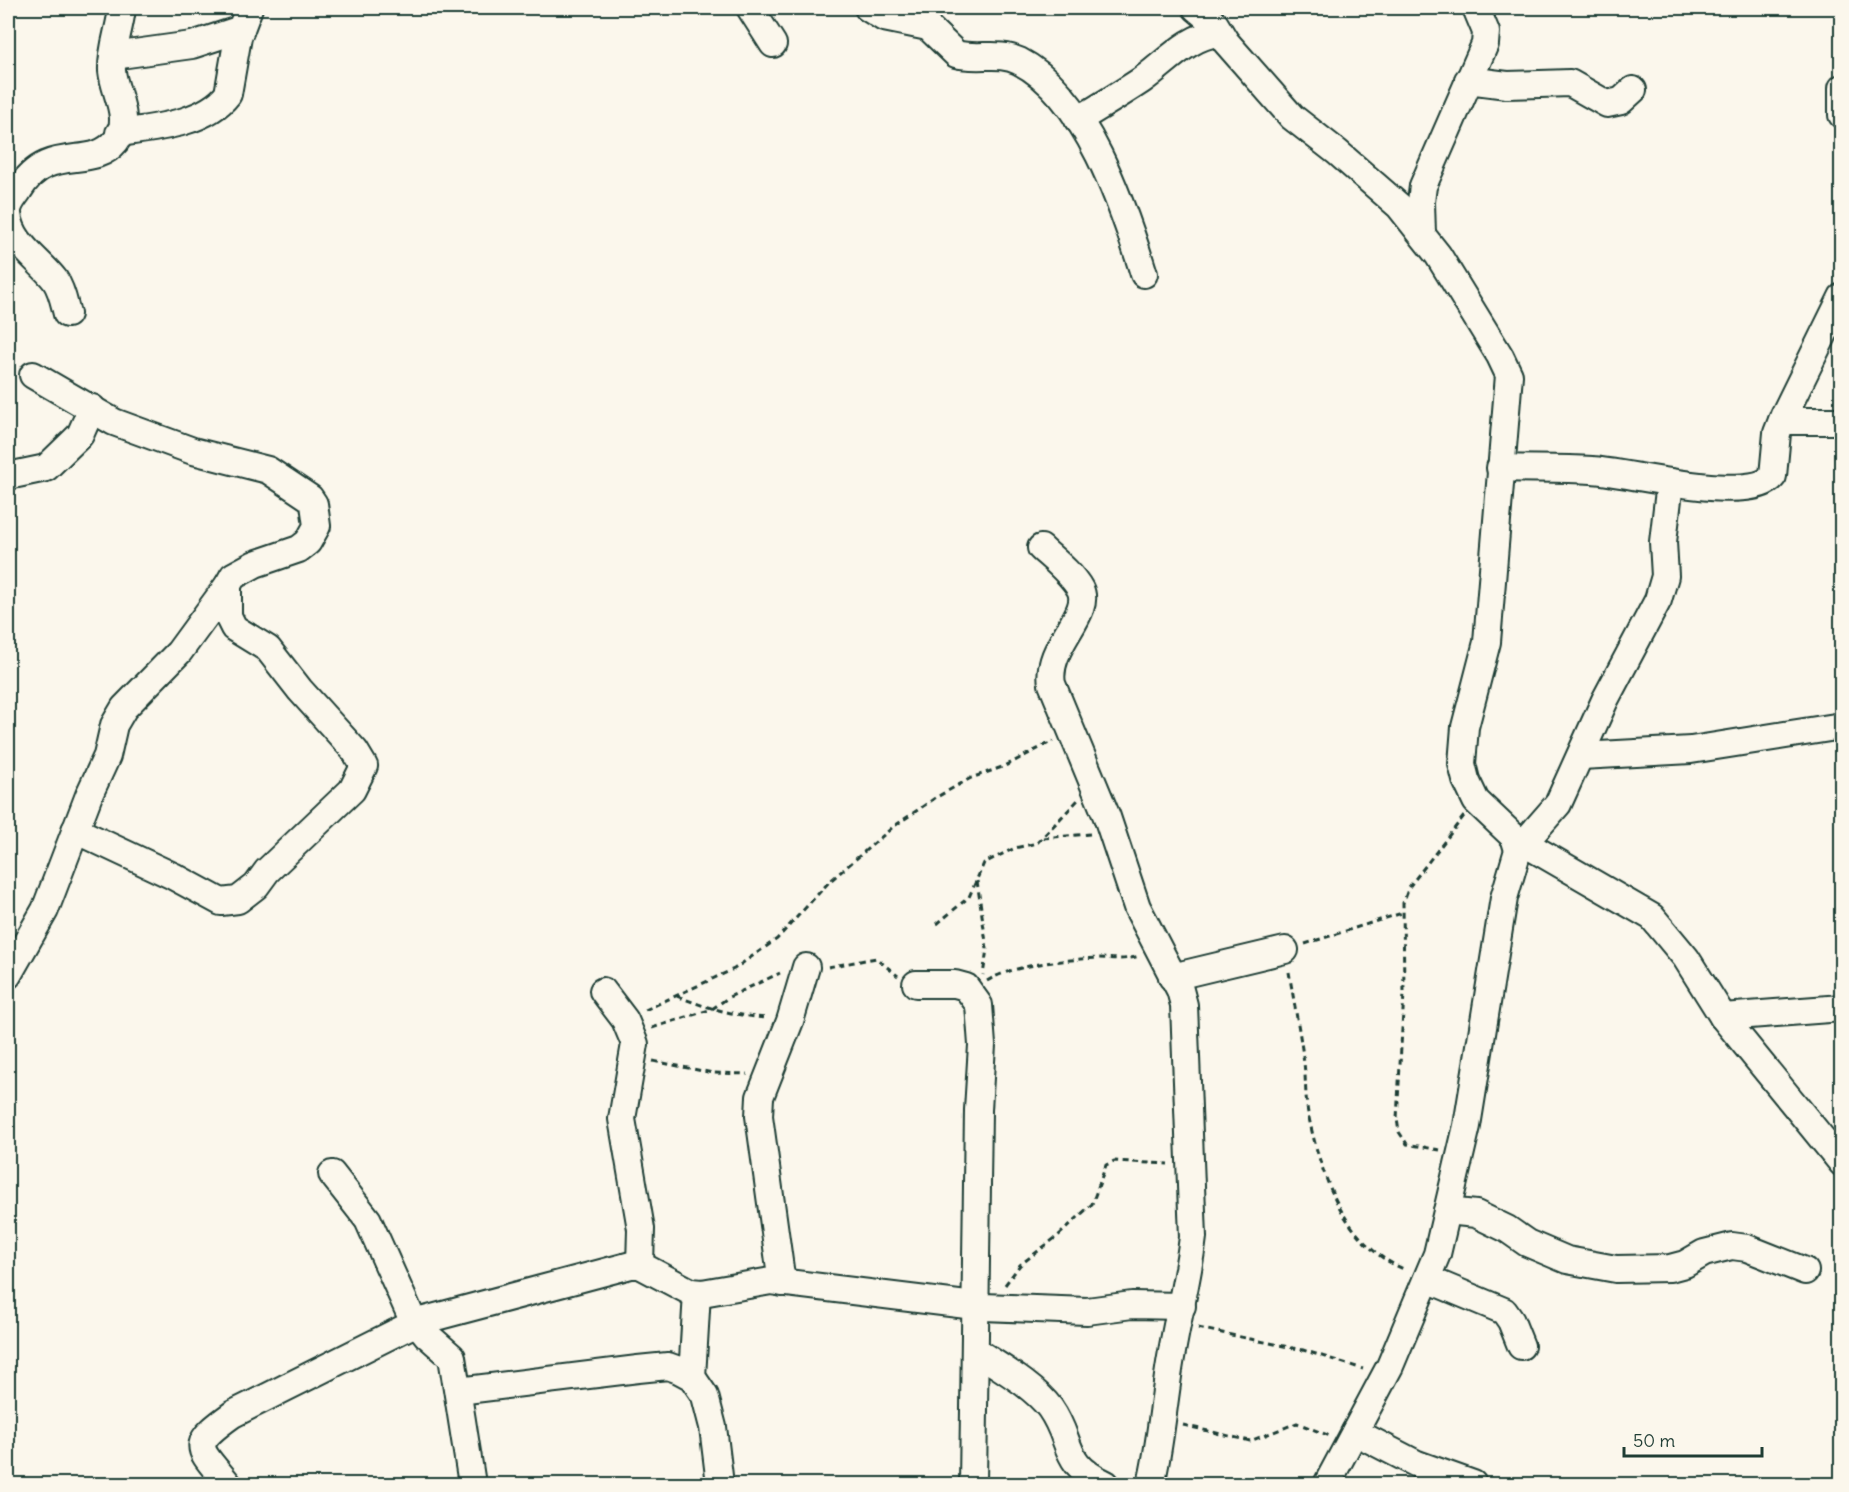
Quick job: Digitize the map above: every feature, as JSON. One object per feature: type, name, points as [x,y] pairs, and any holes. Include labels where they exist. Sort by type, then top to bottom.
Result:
[{"type":"street","points":[[67,314],[59,286],[19,243],[8,215],[9,205],[33,170],[60,158],[95,154],[115,142],[123,117],[114,80],[112,56],[122,8]]},
{"type":"street","points":[[750,8],[773,44]]},
{"type":"street","points":[[868,8],[884,18],[928,27],[956,54],[1006,56],[1032,70],[1059,95],[1096,147],[1125,215],[1144,274]]},
{"type":"street","points":[[1196,8],[1215,24],[1220,33],[1292,117],[1346,159],[1400,206],[1422,234],[1500,356],[1509,375],[1487,642],[1465,728],[1462,764],[1466,780],[1485,809],[1521,847],[1652,917],[1686,958],[1723,1017],[1842,1163]]},
{"type":"street","points":[[1422,234],[1420,202],[1423,186],[1485,44],[1486,32],[1476,8]]},
{"type":"street","points":[[112,56],[192,45],[245,18]]},
{"type":"street","points":[[119,133],[158,128],[195,116],[224,100],[228,94],[245,18]]},
{"type":"street","points":[[1078,120],[1143,80],[1190,43],[1209,34],[1220,33]]},
{"type":"street","points":[[1468,80],[1507,84],[1570,83],[1608,104],[1621,101],[1633,90]]},
{"type":"street","points":[[1842,88],[1842,116]]},
{"type":"street","points":[[1500,468],[1594,470],[1670,482],[1732,488],[1762,485],[1773,476],[1777,433],[1782,421],[1842,297]]},
{"type":"street","points":[[8,975],[45,910],[107,756],[114,725],[124,708],[179,652],[233,576],[244,569],[298,549],[308,542],[317,526],[314,504],[310,498],[268,470],[226,460],[114,422],[33,375]]},
{"type":"street","points":[[8,476],[46,468],[80,435],[92,408]]},
{"type":"street","points":[[1782,421],[1842,421]]},
{"type":"street","points":[[1333,1479],[1385,1375],[1437,1254],[1461,1151],[1504,898],[1521,847],[1558,804],[1605,700],[1663,588],[1663,542],[1670,482]]},
{"type":"street","points":[[1041,548],[1078,586],[1082,597],[1081,610],[1054,654],[1050,673],[1058,702],[1070,726],[1115,840],[1137,907],[1184,1005],[1185,1090],[1191,1167],[1192,1237],[1167,1383],[1164,1420],[1151,1485]]},
{"type":"street","points":[[75,831],[173,876],[221,902],[237,900],[256,886],[267,871],[316,827],[359,780],[364,766],[355,751],[300,690],[268,649],[231,624],[228,616],[228,585]]},
{"type":"street","points":[[1581,756],[1691,750],[1842,726]]},
{"type":"street","points":[[1485,809],[1547,818]]},
{"type":"street","points":[[1172,976],[1285,950]]},
{"type":"street","points":[[782,1282],[759,1116],[760,1097],[790,1021],[806,967]]},
{"type":"street","points":[[916,984],[955,984],[966,987],[979,1005],[982,1046],[978,1110],[980,1307],[976,1351],[973,1485]]},
{"type":"street","points":[[603,991],[625,1020],[635,1044],[622,1119],[641,1229],[640,1265]]},
{"type":"street","points":[[1723,1017],[1842,1008]]},
{"type":"street","points":[[332,1174],[368,1220],[399,1290],[417,1322],[427,1335],[450,1353],[472,1485]]},
{"type":"street","points":[[1447,1211],[1476,1214],[1507,1229],[1527,1243],[1567,1260],[1616,1269],[1670,1268],[1685,1264],[1704,1253],[1732,1246],[1747,1248],[1805,1271]]},
{"type":"street","points":[[228,1485],[203,1455],[201,1442],[209,1431],[264,1397],[417,1322],[640,1265],[697,1293],[771,1281],[980,1307],[1087,1311],[1132,1305],[1180,1314]]},
{"type":"street","points":[[1427,1279],[1504,1311],[1521,1346]]},
{"type":"street","points":[[693,1377],[697,1293]]},
{"type":"street","points":[[976,1351],[1049,1407],[1062,1432],[1069,1454],[1080,1469],[1106,1485]]},
{"type":"street","points":[[458,1391],[668,1366],[693,1377],[705,1396],[713,1427],[720,1485]]},
{"type":"street","points":[[1352,1438],[1473,1485]]},
{"type":"path","points":[[625,1020],[734,969],[777,939],[829,882],[893,827],[971,778],[1005,766],[1049,744],[1070,726]]},
{"type":"path","points":[[1043,838],[1093,783]]},
{"type":"path","points":[[1461,1151],[1420,1148],[1407,1144],[1399,1132],[1397,1119],[1404,993],[1402,913],[1409,887],[1485,809]]},
{"type":"path","points":[[937,924],[969,897],[984,863],[992,858],[1043,838],[1087,834],[1115,840]]},
{"type":"path","points":[[977,876],[987,949],[981,985],[1015,970],[1079,959],[1132,958],[1157,949]]},
{"type":"path","points":[[1402,913],[1285,950],[1304,1063],[1308,1112],[1332,1191],[1342,1214],[1364,1241],[1400,1268],[1427,1279]]},
{"type":"path","points":[[677,996],[729,1013],[790,1021]]},
{"type":"path","points":[[634,1057],[713,1073],[768,1076]]},
{"type":"path","points":[[980,1307],[1008,1281],[1020,1264],[1059,1235],[1092,1204],[1103,1170],[1110,1162],[1191,1167]]},
{"type":"path","points":[[1180,1314],[1385,1375]]},
{"type":"path","points":[[1164,1420],[1250,1441],[1297,1424],[1352,1438]]}]
